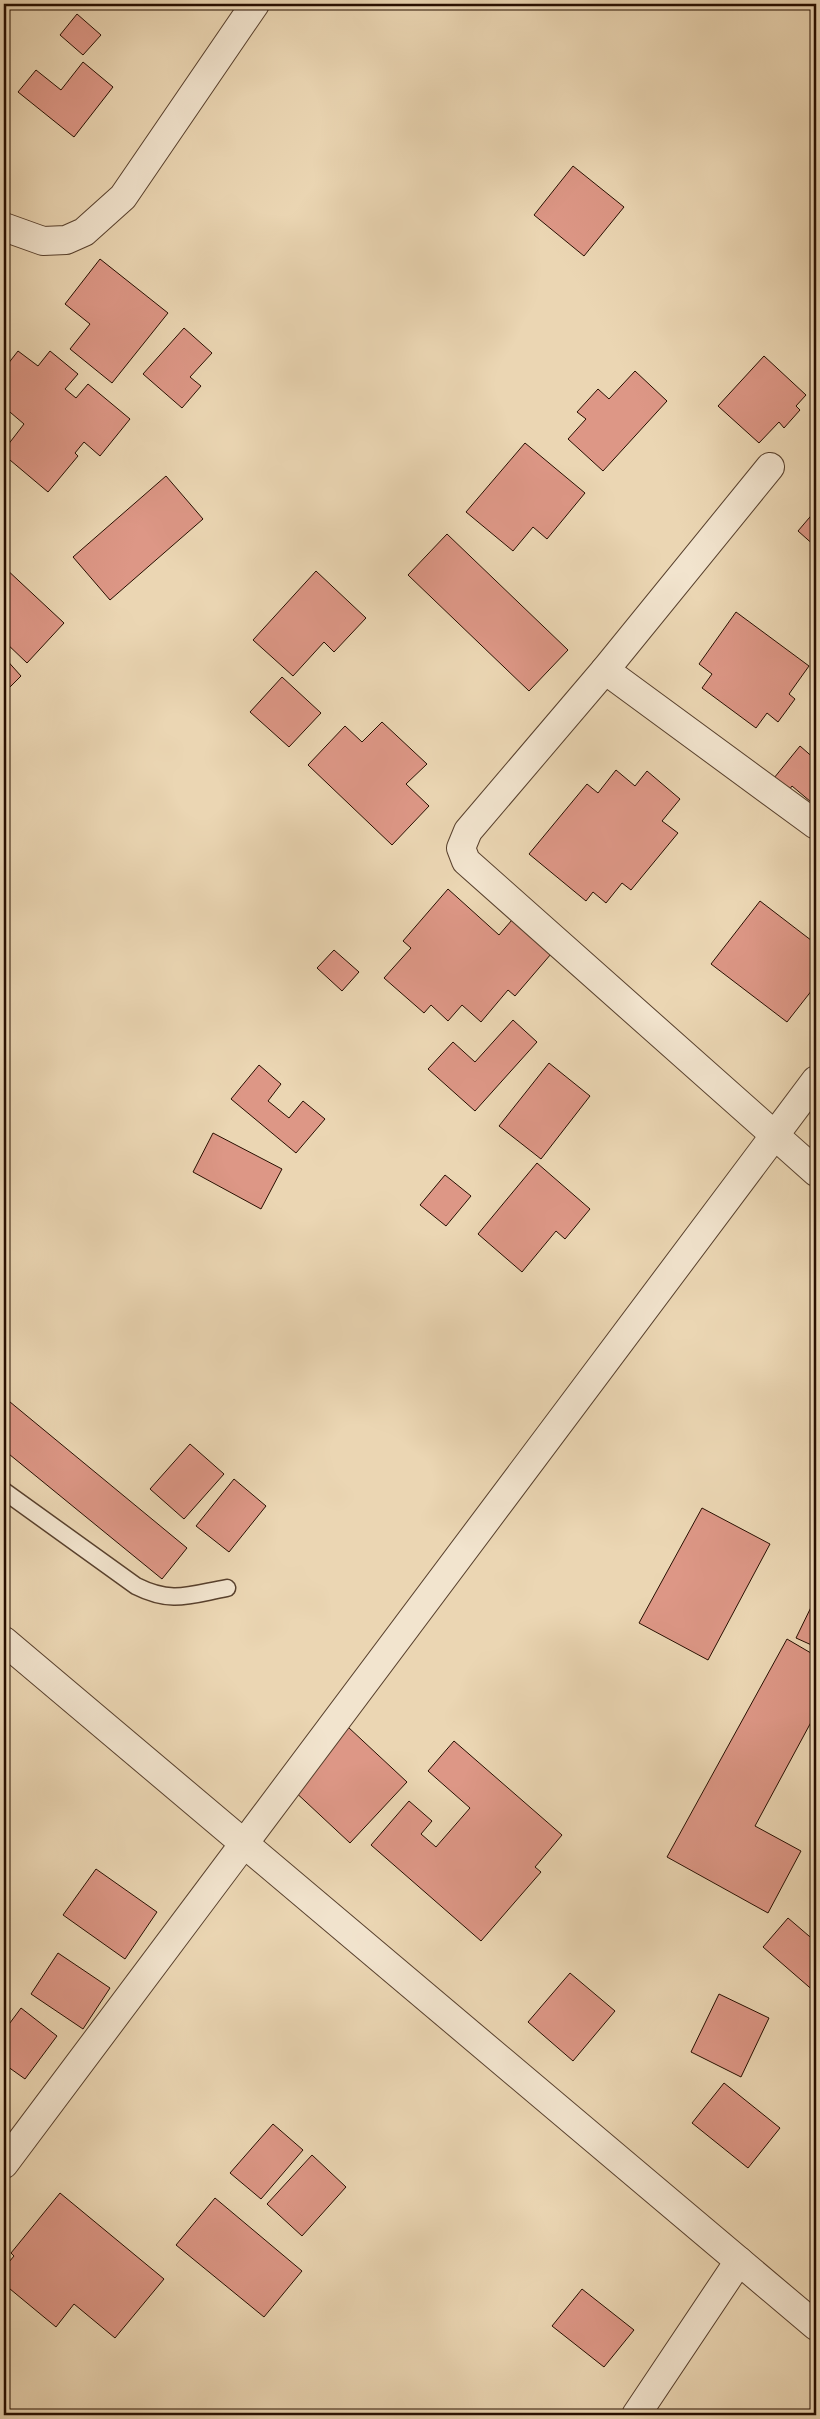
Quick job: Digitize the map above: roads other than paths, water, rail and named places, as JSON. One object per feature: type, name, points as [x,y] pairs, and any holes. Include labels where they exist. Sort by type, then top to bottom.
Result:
[{"type":"street","points":[[4,227],[43,240],[66,240],[84,232],[123,197],[254,4]]},
{"type":"street","points":[[770,467],[605,670],[468,831],[461,848],[466,861],[816,1172]]},
{"type":"street","points":[[605,670],[816,825]]},
{"type":"street","points":[[4,2164],[243,1842],[816,1080]]},
{"type":"street","points":[[4,1641],[816,2326]]},
{"type":"street","points":[[636,2415],[738,2261]]},
{"type":"lane","points":[[4,1491],[136,1586],[154,1595],[172,1598],[227,1588]]}]
